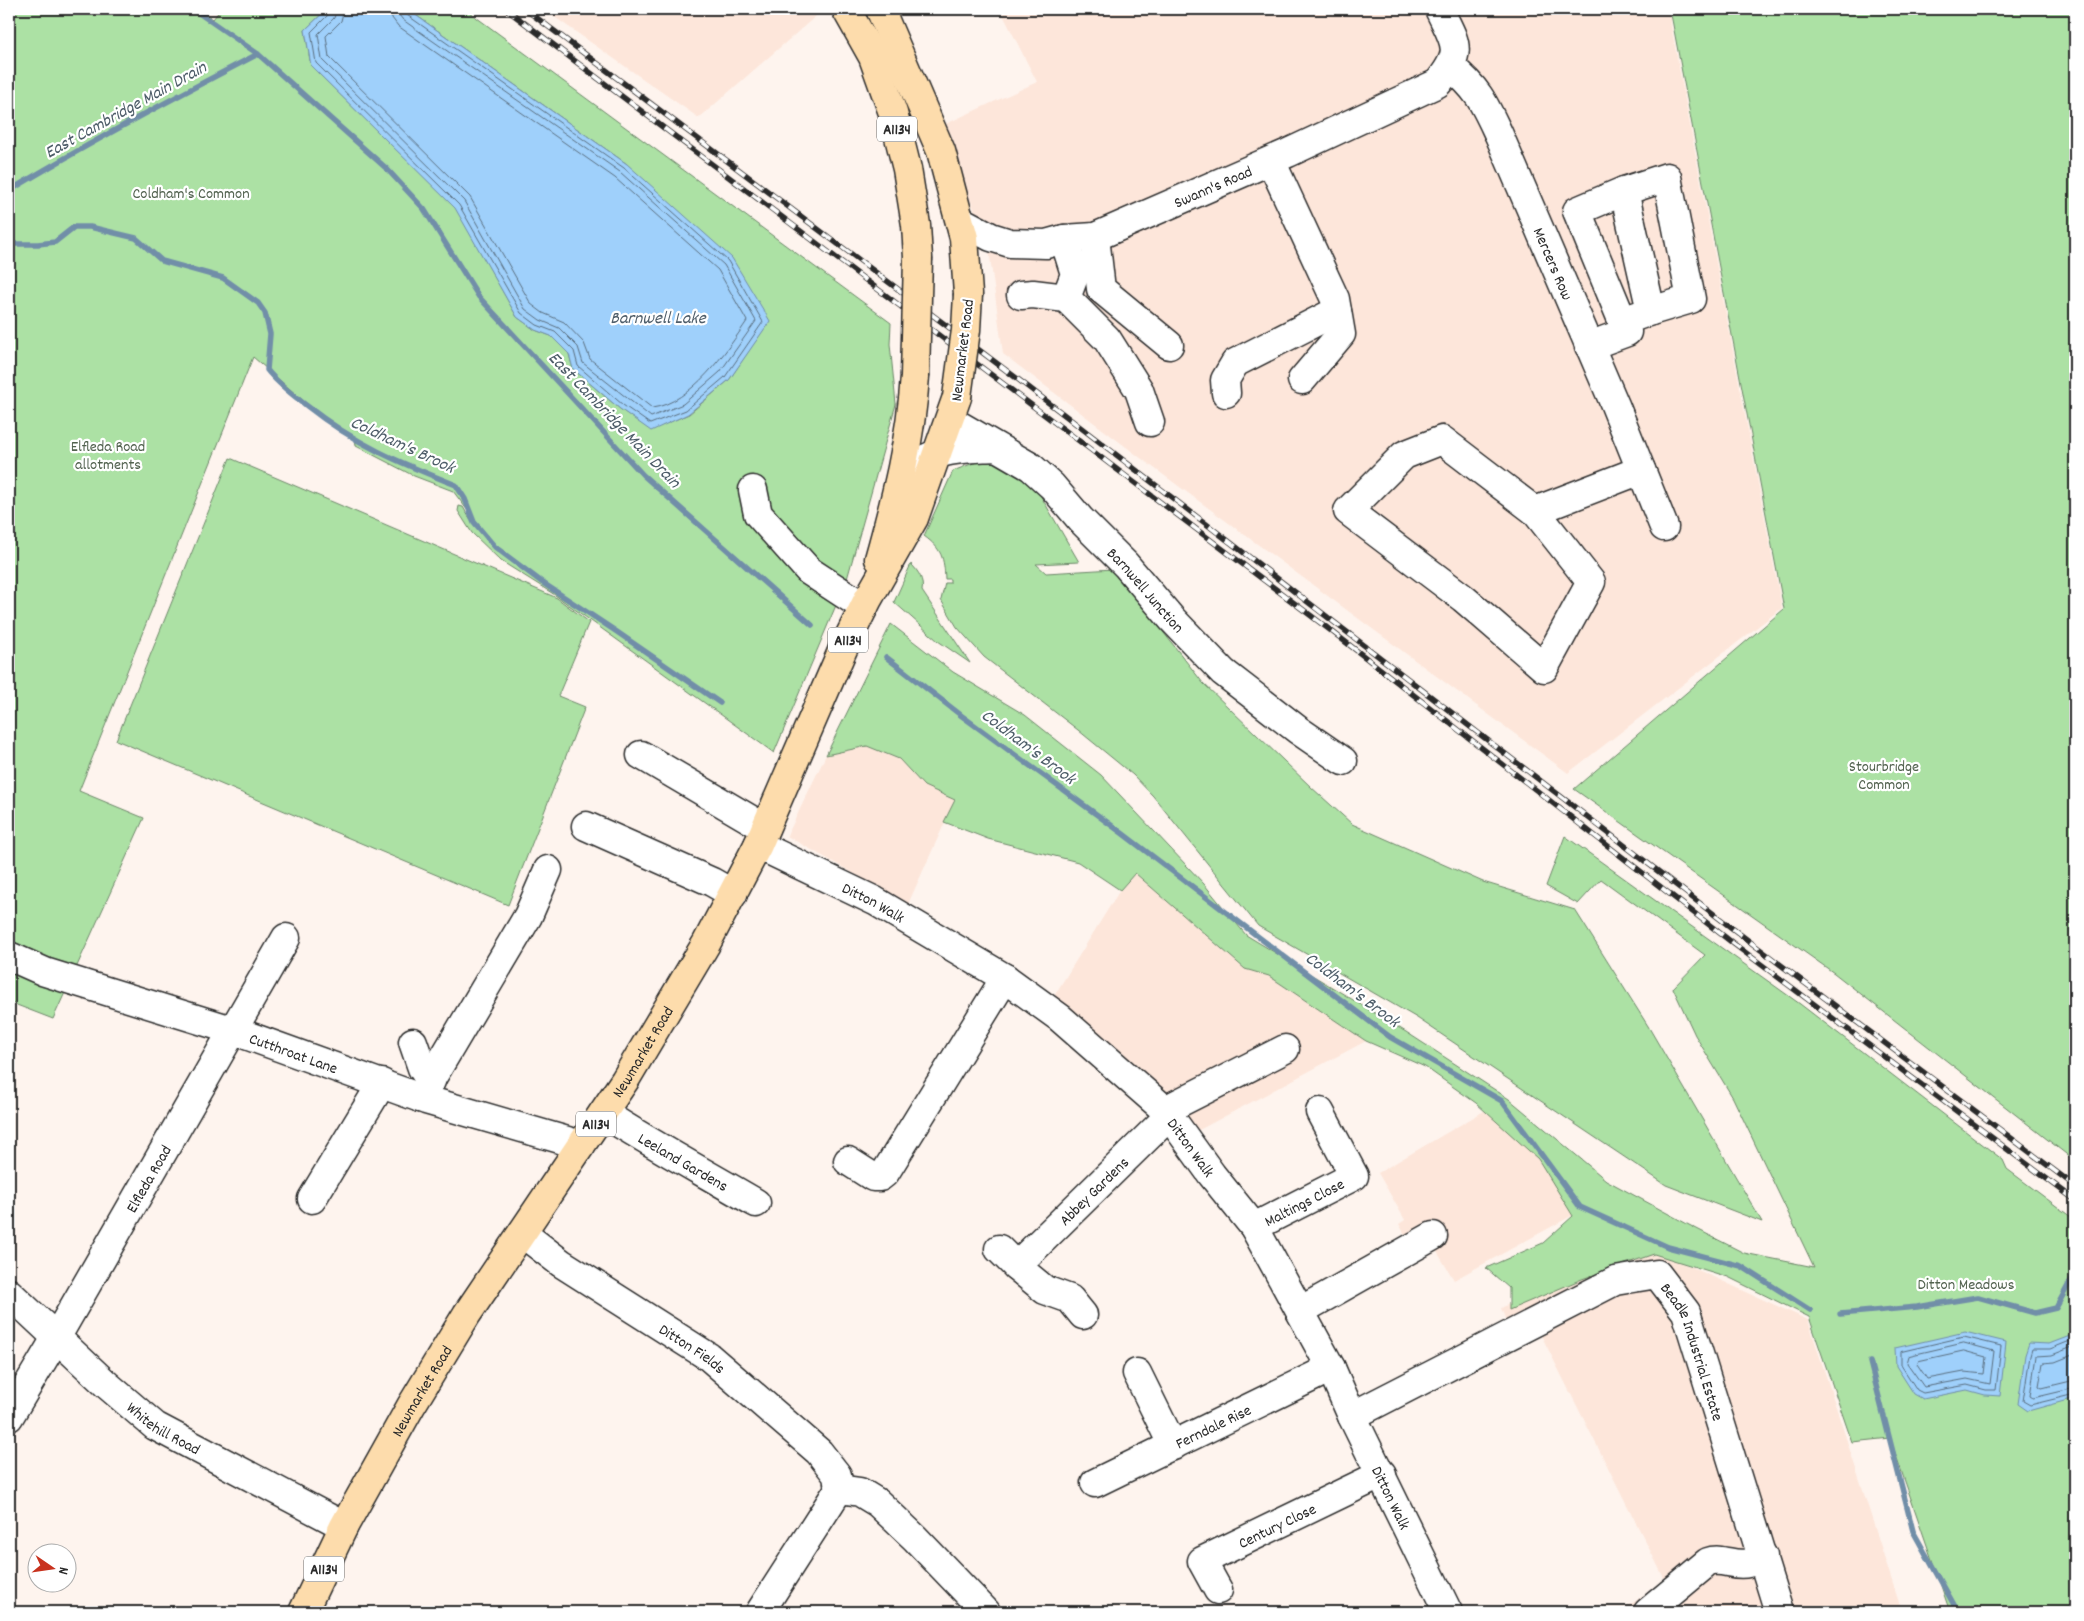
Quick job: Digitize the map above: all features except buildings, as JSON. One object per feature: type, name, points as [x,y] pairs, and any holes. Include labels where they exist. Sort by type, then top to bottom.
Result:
[{"type":"main road","name":"Newmarket Road","points":[[846,9],[873,57],[893,113],[906,169],[916,226],[918,258],[915,376],[912,414],[897,493],[866,603]]},
{"type":"main road","name":"Newmarket Road","points":[[303,1612],[344,1526],[411,1406],[467,1314],[625,1080],[706,944],[762,836],[818,705],[866,603],[914,518],[938,454],[953,409],[966,330],[968,294],[964,238],[941,151],[880,9]]},
{"type":"main road","points":[[912,414],[920,428],[928,431],[937,430],[953,409]]},
{"type":"street","points":[[1439,9],[1455,43],[1456,52],[1451,67]]},
{"type":"street","name":"Swann's Road","points":[[961,221],[991,237],[1010,243],[1046,244],[1064,239],[1095,237],[1271,161],[1438,83],[1451,67]]},
{"type":"street","name":"Mercers Row","points":[[1451,67],[1470,82],[1481,98],[1589,346],[1664,527]]},
{"type":"street","points":[[1271,161],[1335,299],[1341,334],[1302,380]]},
{"type":"street","points":[[1589,346],[1627,332],[1577,211],[1624,191],[1667,176],[1691,299],[1623,321]]},
{"type":"street","points":[[1624,191],[1651,311]]},
{"type":"street","points":[[1095,237],[1102,288],[1169,345]]},
{"type":"street","points":[[1064,239],[1075,274],[1066,298]]},
{"type":"street","points":[[1021,295],[1033,294],[1066,298],[1106,339],[1139,390],[1150,422]]},
{"type":"street","points":[[1226,392],[1225,380],[1235,363],[1337,311]]},
{"type":"street","name":"Barnwell Junction","points":[[953,409],[994,447],[1031,467],[1052,486],[1081,520],[1126,565],[1172,618],[1223,672],[1298,730],[1344,761]]},
{"type":"street","points":[[1442,440],[1535,511],[1591,582],[1544,668],[1463,598],[1348,511],[1404,455],[1442,440]]},
{"type":"street","points":[[897,493],[909,471],[923,460],[954,450],[994,447]]},
{"type":"street","points":[[1535,511],[1641,470]]},
{"type":"street","points":[[753,490],[758,514],[809,571],[866,603]]},
{"type":"street","name":"Ditton Walk","points":[[640,755],[762,836],[1004,978],[1060,1018],[1167,1113],[1212,1175],[1254,1227],[1331,1368],[1352,1416],[1448,1612]]},
{"type":"street","points":[[586,826],[712,882],[732,894]]},
{"type":"street","points":[[426,1089],[524,924],[548,870]]},
{"type":"street","name":"Elfleda Road","points":[[9,1417],[286,938]]},
{"type":"street","name":"Cutthroat Lane","points":[[9,956],[44,972],[232,1030],[382,1083],[426,1089],[581,1145]]},
{"type":"street","points":[[848,1161],[874,1177],[880,1177],[885,1173],[1004,978]]},
{"type":"street","points":[[413,1042],[422,1068],[426,1089]]},
{"type":"street","name":"Abbey Gardens","points":[[1084,1315],[1070,1298],[1045,1290],[1008,1258],[1167,1113],[1285,1049]]},
{"type":"street","points":[[312,1199],[382,1083]]},
{"type":"street","name":"Leeland Gardens","points":[[603,1113],[686,1165],[703,1172],[741,1202]]},
{"type":"street","name":"Maltings Close","points":[[1254,1227],[1354,1176],[1318,1123]]},
{"type":"street","name":"Ditton Fields","points":[[522,1233],[561,1263],[709,1357],[818,1452],[837,1475],[839,1488]]},
{"type":"street","points":[[1300,1311],[1433,1236]]},
{"type":"street","name":"Beadle Industrial Estate","points":[[1352,1416],[1615,1281],[1657,1274],[1686,1312],[1779,1612]]},
{"type":"street","name":"Whitehill Road","points":[[9,1293],[56,1338],[155,1426],[344,1526]]},
{"type":"street","name":"Ferndale Rise","points":[[1095,1483],[1331,1368]]},
{"type":"street","points":[[1137,1373],[1173,1446]]},
{"type":"street","name":"Century Close","points":[[1218,1590],[1202,1561],[1382,1474]]},
{"type":"street","points":[[760,1612],[839,1488],[860,1492],[878,1503],[915,1538],[986,1612]]},
{"type":"street","points":[[1648,1612],[1708,1562],[1715,1559],[1740,1564],[1748,1563],[1762,1556]]},
{"type":"shaded area","points":[[543,9],[824,9],[699,118]]},
{"type":"shaded area","points":[[1000,9],[1668,9],[1782,608],[1568,773],[1150,465],[1003,354],[988,242],[939,127],[1037,82]]},
{"type":"shaded area","points":[[867,746],[899,759],[924,786],[955,800],[908,904],[787,836],[826,755]]},
{"type":"shaded area","points":[[1135,873],[1245,969],[1269,976],[1366,1041],[1199,1130],[1153,1082],[1054,996],[1120,890]]},
{"type":"shaded area","points":[[1510,1108],[1575,1214],[1454,1280],[1436,1250],[1410,1243],[1399,1224],[1405,1220],[1378,1173],[1484,1111]]},
{"type":"shaded area","points":[[1634,1241],[1808,1320],[1902,1612],[1620,1612],[1665,1580],[1541,1335],[1516,1347],[1501,1308]]},
{"type":"green space","name":"Coldham's Common","points":[[9,9],[199,9],[213,19],[221,9],[327,9],[305,30],[311,66],[456,208],[517,317],[535,330],[551,336],[569,354],[573,369],[620,409],[651,430],[689,414],[729,380],[769,321],[627,164],[407,9],[465,9],[891,323],[890,344],[896,404],[847,579],[774,753],[555,595],[501,561],[472,533],[458,511],[459,506],[463,507],[477,528],[493,546],[573,605],[495,547],[453,491],[414,476],[356,446],[355,438],[335,428],[253,357],[79,791],[144,818],[53,1019],[9,1002]]},
{"type":"green space","name":"Stourbridge Common","points":[[1670,9],[2075,9],[2075,1161],[1834,973],[1574,789],[1784,609]]},
{"type":"green space","points":[[230,458],[557,598],[589,622],[558,696],[585,707],[508,905],[116,740]]},
{"type":"green space","points":[[979,461],[1000,463],[1032,481],[1079,562],[1036,564],[1046,573],[1114,569],[1203,683],[1352,824],[1483,882],[1575,910],[1648,1026],[1762,1222],[1666,1185],[1417,1018],[1258,926],[1153,796],[1133,775],[984,657],[957,627],[941,600],[945,583],[950,583],[950,579],[945,579],[941,554],[935,545],[924,536],[953,471]]},
{"type":"green space","points":[[911,564],[920,576],[922,591],[970,663],[938,641],[894,602]]},
{"type":"green space","name":"Ditton Meadows","points":[[891,624],[953,672],[1025,715],[1101,775],[1204,884],[1246,935],[1406,1032],[1509,1099],[1606,1180],[1744,1253],[1814,1267],[1733,1098],[1695,1035],[1673,988],[1705,955],[1601,879],[1578,904],[1546,886],[1565,836],[1800,1004],[2003,1160],[2007,1169],[2075,1220],[2075,1612],[1950,1612],[1890,1438],[1852,1442],[1809,1317],[1728,1277],[1654,1254],[1582,1279],[1509,1310],[1509,1288],[1486,1268],[1543,1243],[1573,1216],[1538,1159],[1476,1103],[1425,1067],[1366,1041],[1269,976],[1245,969],[1135,873],[1120,890],[1078,862],[988,839],[944,822],[955,800],[924,786],[899,759],[867,746],[826,755]]},
{"type":"water","name":"Barnwell Lake","points":[[327,9],[407,9],[627,164],[732,258],[770,321],[729,380],[688,414],[651,431],[620,409],[573,369],[569,354],[551,336],[535,330],[517,317],[455,208],[311,66],[305,30]]},
{"type":"water","points":[[1965,1332],[2006,1342],[2000,1396],[1985,1395],[1967,1390],[1923,1399],[1914,1394],[1896,1366],[1895,1348]]},
{"type":"water","points":[[2075,1334],[2075,1398],[2028,1411],[2018,1404],[2025,1355],[2029,1343],[2049,1344]]},
{"type":"waterway","name":"East Cambridge Main Drain","points":[[193,9],[258,54],[387,169],[424,209],[479,297],[643,475],[812,625]]},
{"type":"waterway","name":"East Cambridge Main Drain","points":[[9,191],[70,155],[258,54]]},
{"type":"waterway","name":"Coldham's Brook","points":[[9,244],[55,242],[74,227],[90,227],[136,238],[162,261],[223,278],[258,303],[265,313],[270,334],[267,370],[286,390],[360,442],[416,469],[456,485],[465,499],[474,522],[495,547],[543,583],[720,703]]},
{"type":"waterway","name":"Coldham's Brook","points":[[886,657],[962,716],[1122,833],[1390,1037],[1502,1101],[1580,1207],[1668,1247],[1741,1266],[1810,1310]]},
{"type":"waterway","name":"Coldham's Brook","points":[[1840,1314],[1917,1307],[1978,1297],[2035,1313],[2056,1308],[2075,1273]]},
{"type":"waterway","points":[[1870,1362],[1913,1531],[1958,1612]]},
{"type":"railway","points":[[506,9],[1334,633],[1734,944],[2075,1200]]},
{"type":"railway","points":[[525,9],[1019,380],[1741,935],[2075,1186]]},
{"type":"park label","name":"Elfleda Road allotments","points":[[108,454]]}]
